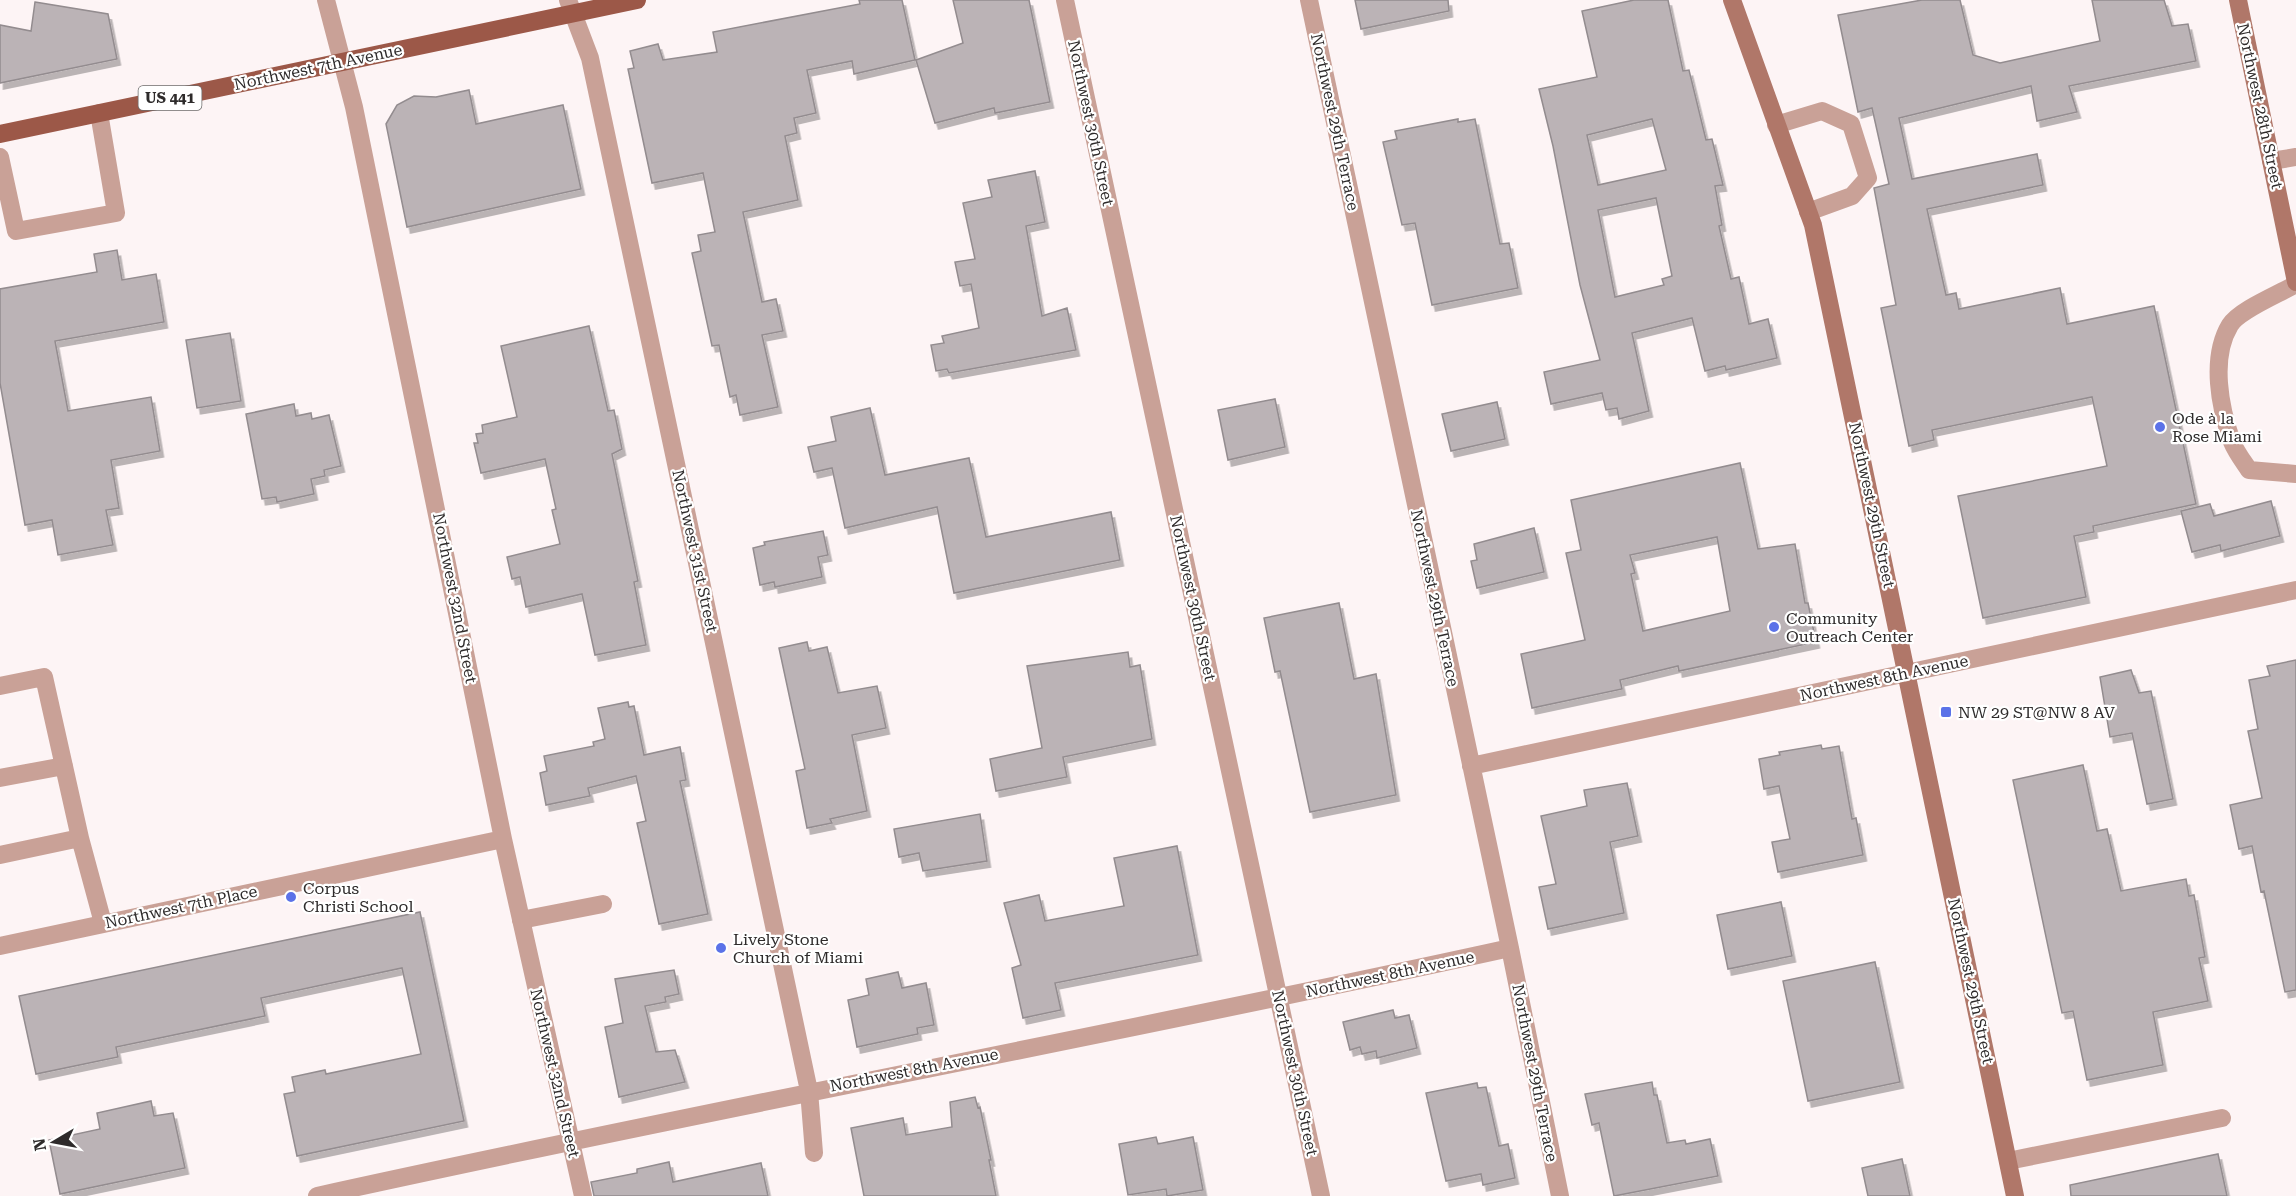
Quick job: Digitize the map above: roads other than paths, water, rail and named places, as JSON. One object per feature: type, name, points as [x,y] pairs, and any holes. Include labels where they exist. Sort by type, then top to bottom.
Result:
[{"type":"main road","name":"Northwest 7th Avenue","points":[[0,134],[340,62],[570,7],[637,0]]},
{"type":"street","name":"Northwest 32nd Street","points":[[326,0],[340,62],[354,107],[503,839],[583,1196]]},
{"type":"street","name":"Northwest 30th Street","points":[[1065,0],[1321,1196]]},
{"type":"street","name":"Northwest 29th Terrace","points":[[1309,0],[1510,948],[1560,1196]]},
{"type":"street","name":"Northwest 29th Street","points":[[1732,0],[1808,212],[2015,1196]]},
{"type":"street","name":"Northwest 28th Street","points":[[2238,0],[2296,283]]},
{"type":"street","name":"Northwest 31st Street","points":[[570,7],[592,65],[809,1091],[814,1153]]},
{"type":"street","points":[[1776,125],[1822,111],[1851,124],[1868,178],[1852,196],[1808,212]]},
{"type":"street","points":[[0,157],[16,231],[116,213],[99,113]]},
{"type":"street","points":[[2271,161],[2296,157]]},
{"type":"street","points":[[2296,283],[2246,311],[2230,324],[2219,354],[2221,390],[2233,443],[2249,470],[2296,474]]},
{"type":"street","name":"Northwest 8th Avenue","points":[[1471,766],[2296,590]]},
{"type":"street","points":[[0,686],[44,677],[80,838],[103,923]]},
{"type":"street","points":[[0,778],[64,766]]},
{"type":"street","points":[[0,855],[80,838]]},
{"type":"street","name":"Northwest 7th Place","points":[[0,946],[503,839]]},
{"type":"street","points":[[521,920],[603,904]]},
{"type":"street","name":"Northwest 8th Avenue","points":[[317,1196],[570,1140],[1279,999],[1510,948]]},
{"type":"street","points":[[2008,1161],[2222,1118]]},
{"type":"place","name":"Ode à la Rose Miami","points":[[2160,427]]},
{"type":"place","name":"Community Outreach Center","points":[[1774,627]]},
{"type":"place","name":"NW 29 ST@NW 8 AV","points":[[1946,712]]},
{"type":"place","name":"Corpus Christi School","points":[[291,897]]},
{"type":"place","name":"Lively Stone Church of Miami","points":[[721,948]]}]
